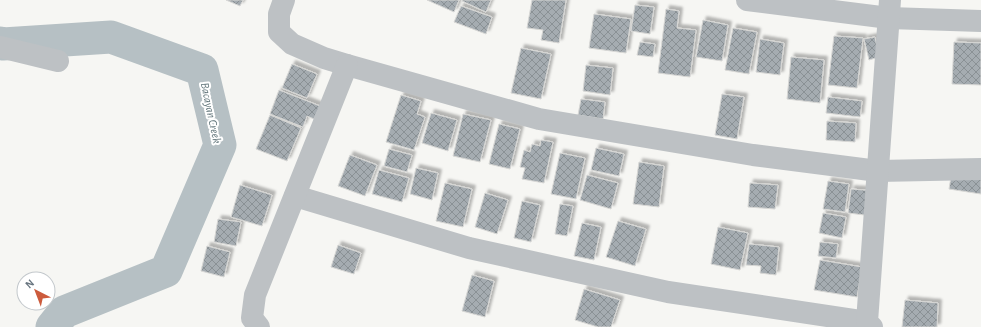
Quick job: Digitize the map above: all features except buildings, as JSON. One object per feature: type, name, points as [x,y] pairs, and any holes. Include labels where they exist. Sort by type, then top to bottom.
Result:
[{"type":"street","points":[[284,0],[279,14],[279,32],[292,44],[324,58],[347,65],[539,119],[754,156],[878,171],[981,169]]},
{"type":"street","points":[[747,0],[889,9],[981,21]]},
{"type":"street","points":[[295,196],[469,248],[668,292],[870,325],[878,171],[889,9]]},
{"type":"street","points":[[0,48],[58,61]]},
{"type":"street","points":[[259,327],[252,318],[255,295],[347,65]]},
{"type":"waterway","name":"Bacayan Creek","points":[[0,43],[111,37],[202,70],[220,145],[166,271],[64,312],[52,327]]}]
